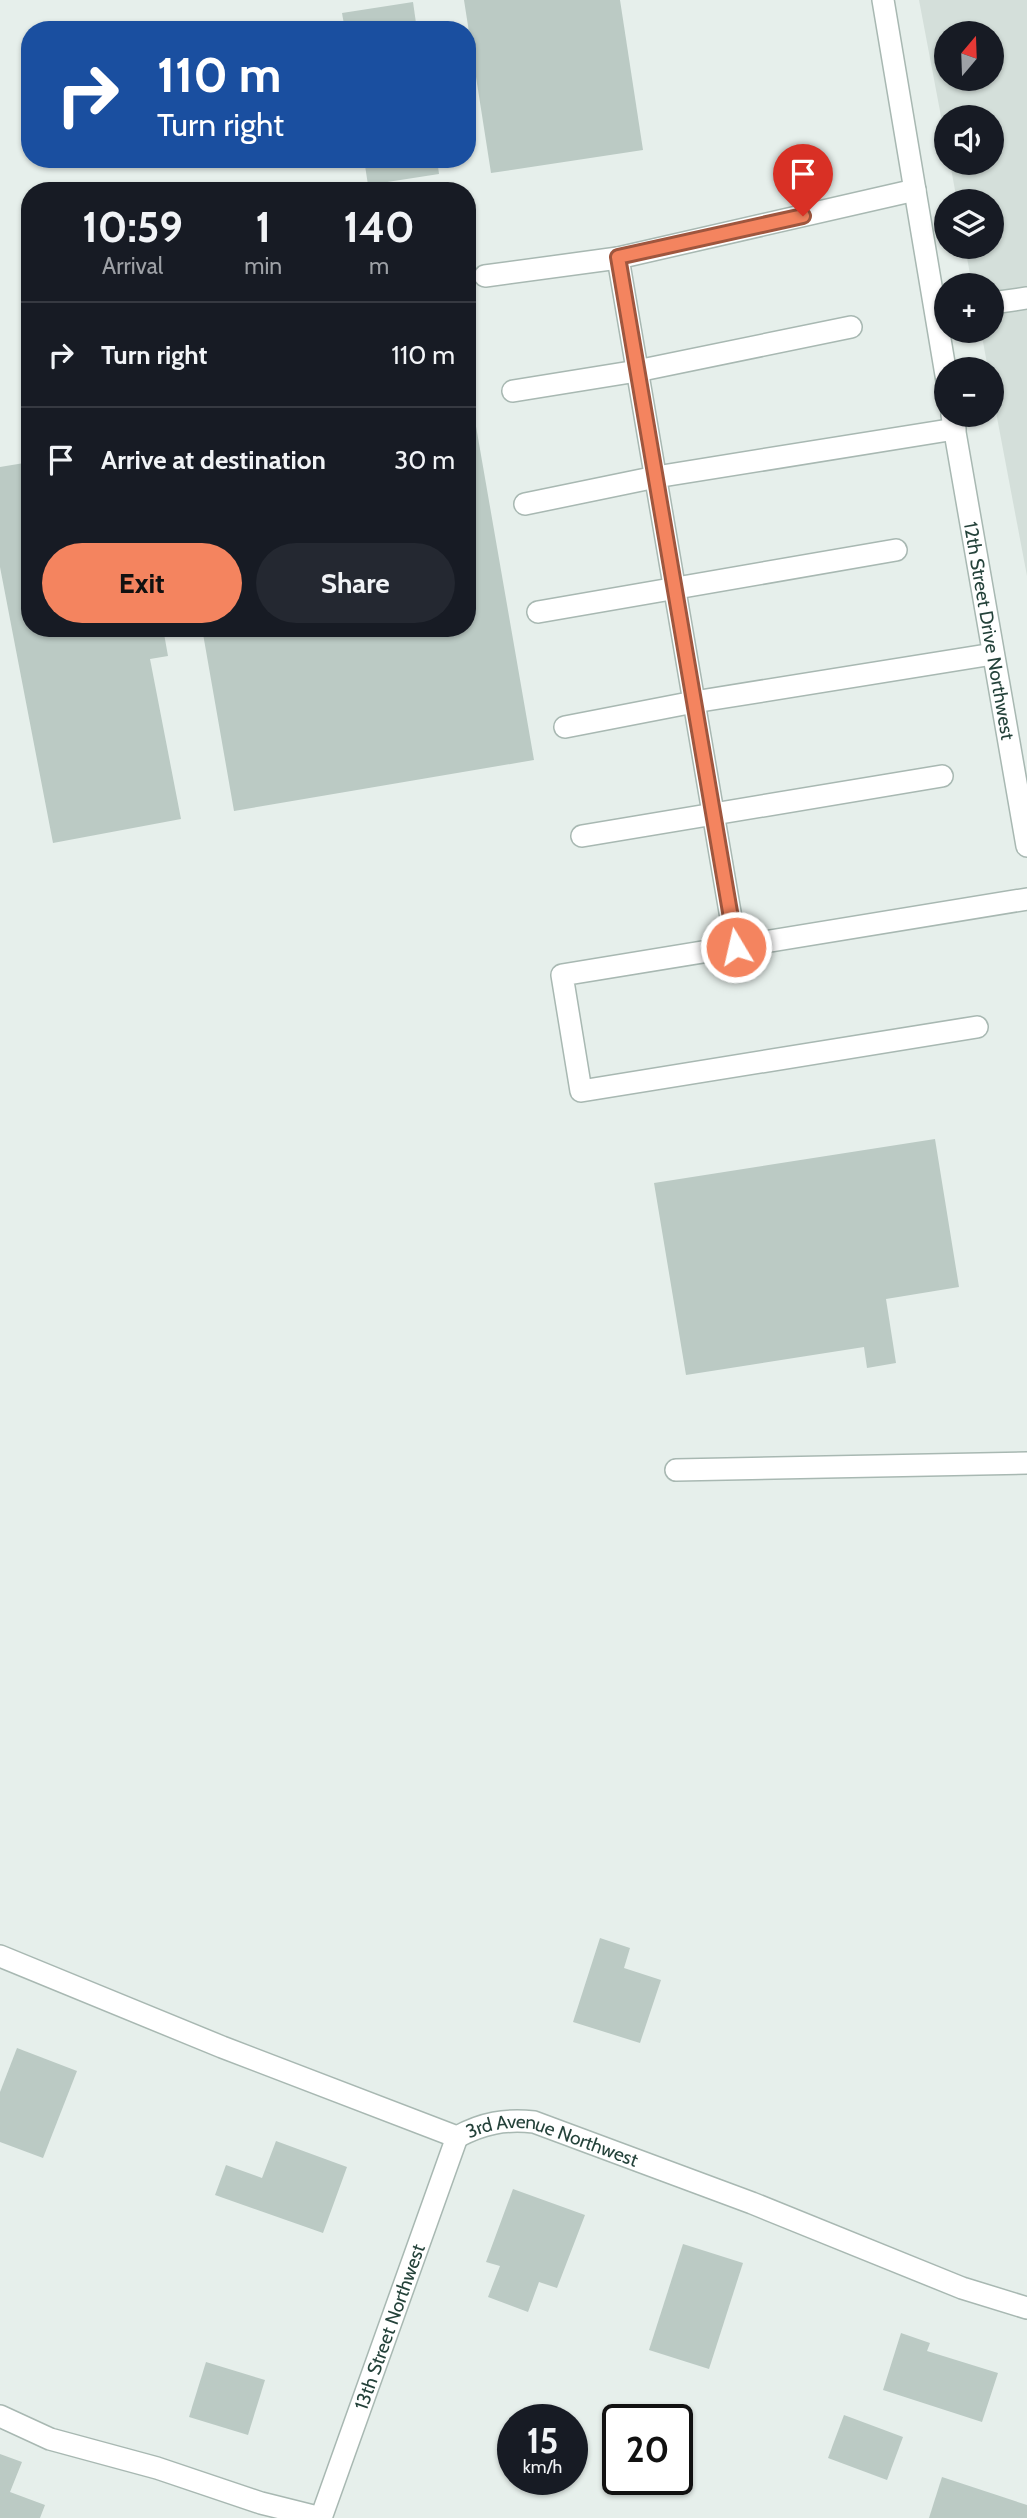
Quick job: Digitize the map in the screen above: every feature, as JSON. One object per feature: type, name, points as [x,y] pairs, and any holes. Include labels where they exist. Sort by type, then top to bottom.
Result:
[{"type":"street","points":[[883,0],[915,190],[934,277]]},
{"type":"street","points":[[485,276],[618,257],[915,190]]},
{"type":"street","points":[[618,257],[736,947]]},
{"type":"street","points":[[1004,301],[1027,298]]},
{"type":"street","points":[[513,391],[637,371],[850,327]]},
{"type":"street","points":[[525,504],[934,426]]},
{"type":"street","name":"12th Street Drive Northwest","points":[[954,427],[1027,846]]},
{"type":"street","points":[[538,612],[896,550]]},
{"type":"street","points":[[565,727],[694,702],[993,654]]},
{"type":"street","points":[[582,836],[942,776]]},
{"type":"street","points":[[978,1027],[581,1091],[562,975],[1027,899]]},
{"type":"street","points":[[676,1470],[1027,1463]]},
{"type":"street","name":"3rd Avenue Northwest","points":[[0,1956],[222,2048],[457,2137],[494,2121],[534,2122],[752,2203],[962,2288],[1027,2308]]},
{"type":"street","name":"13th Street Northwest","points":[[321,2518],[457,2137]]},
{"type":"street","points":[[0,2416],[50,2439],[156,2468],[261,2503],[321,2518]]},
{"type":"shaded area","points":[[919,0],[1027,0],[1027,576],[999,427],[1004,427],[1004,357],[986,357],[983,343],[1004,343],[1004,273],[970,273],[967,259],[1004,259],[1004,189],[955,189],[952,175],[1004,175],[1004,105],[939,105],[936,91],[1004,91],[1004,21],[934,21],[934,79]]},
{"type":"building","points":[[464,0],[620,0],[643,150],[491,173],[476,77],[476,21],[467,21]]},
{"type":"building","points":[[413,2],[416,21],[343,21],[342,13]]},
{"type":"building","points":[[365,168],[438,168],[439,174],[387,182],[368,182]]},
{"type":"building","points":[[476,426],[534,760],[234,811],[204,637],[476,637]]},
{"type":"building","points":[[21,464],[21,637],[165,637],[168,656],[150,659],[181,819],[53,843],[0,567],[0,467]]},
{"type":"building","points":[[935,1139],[959,1287],[886,1299],[896,1363],[867,1368],[864,1347],[686,1375],[654,1183]]},
{"type":"building","points":[[600,1938],[630,1948],[624,1968],[661,1980],[640,2043],[573,2022]]},
{"type":"building","points":[[17,2048],[77,2071],[43,2158],[0,2142],[0,2092]]},
{"type":"building","points":[[276,2141],[347,2167],[323,2233],[215,2195],[226,2165],[262,2178]]},
{"type":"building","points":[[513,2189],[585,2215],[557,2288],[539,2282],[528,2312],[488,2297],[500,2266],[486,2262]]},
{"type":"building","points":[[683,2244],[743,2263],[709,2369],[649,2350]]},
{"type":"building","points":[[901,2333],[930,2343],[927,2351],[998,2373],[982,2422],[883,2390]]},
{"type":"building","points":[[206,2362],[265,2380],[248,2435],[189,2417]]},
{"type":"building","points":[[844,2415],[903,2437],[887,2480],[828,2458]]},
{"type":"building","points":[[0,2454],[22,2462],[10,2492],[45,2505],[40,2518],[0,2518]]},
{"type":"building","points":[[942,2477],[1027,2505],[1027,2518],[929,2518]]},
{"type":"route","points":[[736,947],[618,257],[803,216]]}]
